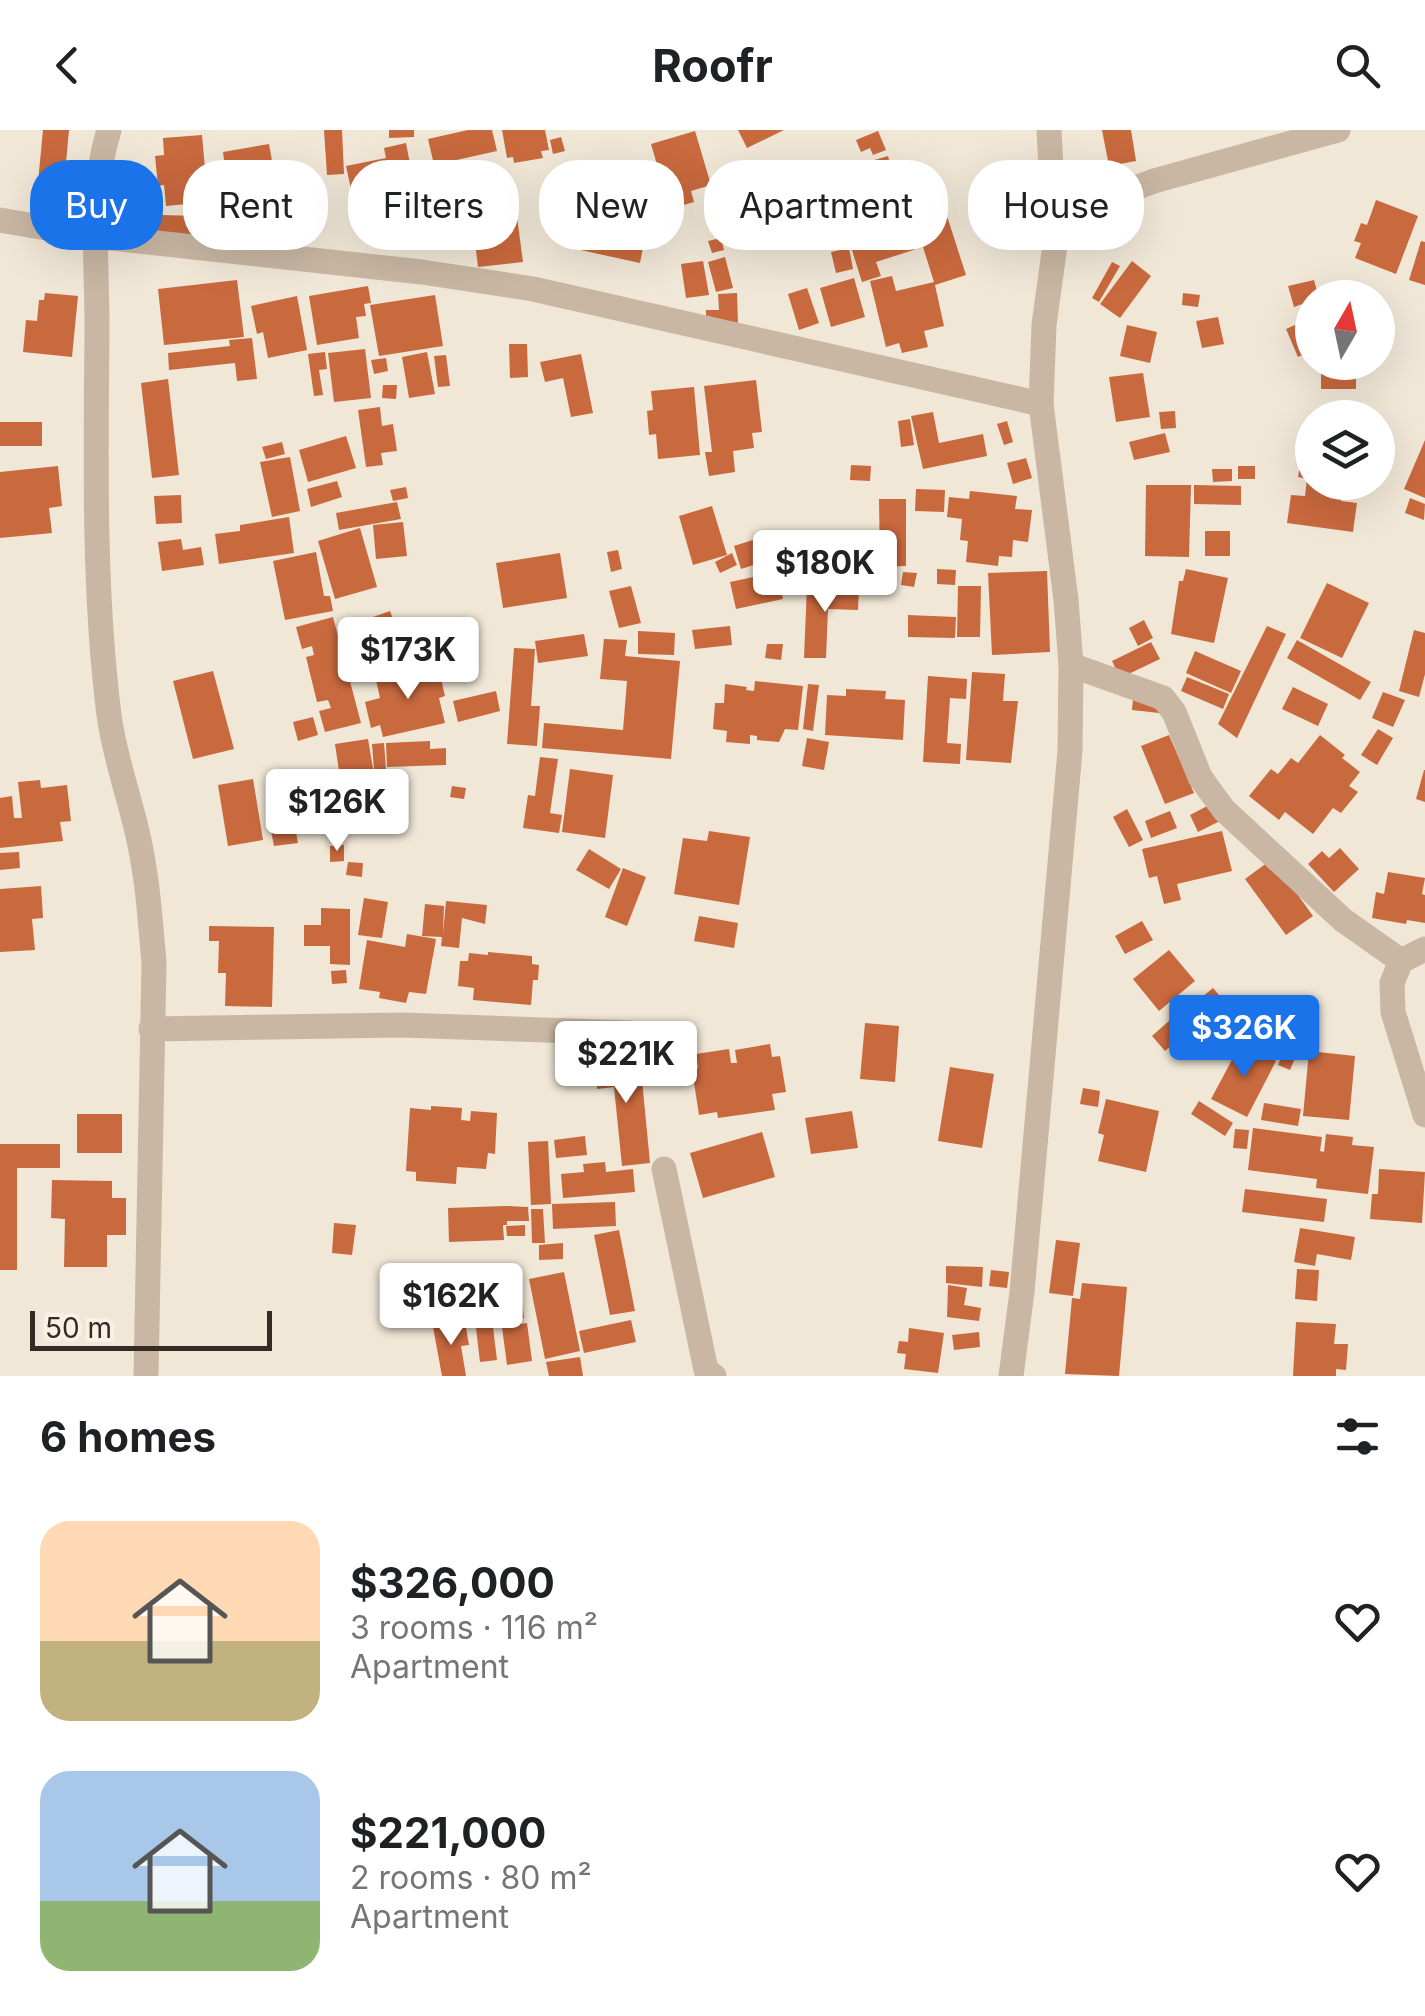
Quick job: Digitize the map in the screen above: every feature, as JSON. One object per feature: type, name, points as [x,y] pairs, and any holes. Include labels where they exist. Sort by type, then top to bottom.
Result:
[{"type":"street","points":[[100,160],[109,130]]},
{"type":"street","points":[[1049,130],[1051,160]]},
{"type":"street","points":[[1144,185],[1305,134],[1338,130]]},
{"type":"street","points":[[0,220],[30,225]]},
{"type":"street","points":[[163,244],[422,272],[533,289],[1041,404]]},
{"type":"street","points":[[94,250],[102,634],[109,719],[137,829],[154,963],[146,1376]]},
{"type":"street","points":[[1011,1376],[1022,1292],[1070,751],[1071,665],[1041,404],[1044,325],[1054,250]]},
{"type":"street","points":[[1071,665],[1163,698],[1174,712],[1200,777],[1224,810],[1343,920],[1402,961]]},
{"type":"street","points":[[1425,949],[1402,961],[1392,983],[1393,1012],[1425,1114]]},
{"type":"street","points":[[151,1029],[403,1024],[630,1033]]},
{"type":"street","points":[[664,1170],[706,1370],[714,1376]]},
{"type":"building","points":[[43,130],[69,130],[66,160],[40,160]]},
{"type":"building","points":[[324,130],[342,130],[344,174],[328,175]]},
{"type":"building","points":[[389,130],[414,130],[414,137],[389,138]]},
{"type":"building","points":[[468,130],[492,130],[497,151],[456,160],[433,160],[428,139]]},
{"type":"building","points":[[502,130],[545,130],[549,150],[541,151],[543,158],[519,162],[507,158]]},
{"type":"building","points":[[738,130],[784,130],[747,148]]},
{"type":"building","points":[[1102,130],[1131,130],[1136,160],[1108,160]]},
{"type":"building","points":[[695,131],[704,161],[704,187],[691,191],[694,202],[684,205],[684,160],[656,160],[651,144]]},
{"type":"building","points":[[878,131],[886,150],[873,155],[870,148],[861,152],[856,140]]},
{"type":"building","points":[[202,135],[204,160],[183,160],[183,204],[166,206],[163,160],[155,160],[155,156],[164,155],[163,138]]},
{"type":"building","points":[[561,137],[565,151],[553,154],[550,140]]},
{"type":"building","points":[[406,143],[409,160],[376,160],[386,158],[384,148]]},
{"type":"building","points":[[269,144],[272,160],[224,160],[223,152]]},
{"type":"building","points":[[1376,200],[1418,216],[1396,274],[1355,258],[1361,243],[1354,241],[1361,223],[1367,225]]},
{"type":"building","points":[[163,215],[183,216],[183,234],[163,233]]},
{"type":"building","points":[[948,219],[966,275],[935,285],[944,326],[924,331],[928,347],[902,353],[899,343],[886,347],[870,281],[892,276],[896,291],[934,282],[924,250],[948,250]]},
{"type":"building","points":[[519,232],[523,262],[478,267],[476,250],[519,250]]},
{"type":"building","points":[[1421,241],[1425,242],[1425,285],[1409,280]]},
{"type":"building","points":[[580,250],[643,250],[640,263]]},
{"type":"building","points":[[849,250],[853,269],[836,273],[831,252]]},
{"type":"building","points":[[852,250],[914,250],[876,262],[881,276],[862,282]]},
{"type":"building","points":[[725,257],[733,288],[716,292],[708,262]]},
{"type":"building","points":[[703,261],[709,295],[686,298],[681,264]]},
{"type":"building","points":[[1132,261],[1151,276],[1120,318],[1100,304]]},
{"type":"building","points":[[1112,262],[1120,266],[1099,302],[1092,298]]},
{"type":"building","points":[[854,278],[865,317],[831,327],[820,288]]},
{"type":"building","points":[[237,280],[244,337],[164,345],[158,289]]},
{"type":"building","points":[[1295,284],[1294,307],[1288,286]]},
{"type":"building","points":[[368,286],[371,303],[364,304],[366,316],[356,317],[359,338],[317,345],[309,296]]},
{"type":"building","points":[[807,288],[819,323],[799,330],[788,294]]},
{"type":"building","points":[[45,293],[78,296],[72,357],[23,352],[26,320],[37,321],[39,300],[44,300]]},
{"type":"building","points":[[737,293],[738,325],[706,326],[706,310],[719,310],[718,294]]},
{"type":"building","points":[[1183,293],[1200,295],[1198,307],[1182,305]]},
{"type":"building","points":[[435,295],[443,346],[379,356],[370,305]]},
{"type":"building","points":[[297,296],[307,350],[268,358],[263,332],[257,334],[251,306]]},
{"type":"building","points":[[1218,317],[1224,344],[1202,348],[1196,321]]},
{"type":"building","points":[[1127,325],[1157,332],[1150,363],[1120,356]]},
{"type":"building","points":[[1295,325],[1295,350],[1286,329]]},
{"type":"building","points":[[252,338],[257,379],[237,381],[235,363],[169,370],[168,353],[230,346],[229,340]]},
{"type":"building","points":[[509,344],[527,344],[528,377],[510,378]]},
{"type":"building","points":[[365,349],[371,398],[334,402],[328,353]]},
{"type":"building","points":[[325,352],[327,369],[319,370],[323,395],[314,396],[308,354]]},
{"type":"building","points":[[427,352],[435,394],[409,398],[402,357]]},
{"type":"building","points":[[581,354],[593,413],[571,417],[563,378],[545,382],[540,362]]},
{"type":"building","points":[[446,355],[450,386],[438,387],[434,356]]},
{"type":"building","points":[[386,358],[388,371],[374,374],[371,360]]},
{"type":"building","points":[[1143,373],[1150,417],[1116,422],[1109,377]]},
{"type":"building","points":[[168,379],[179,475],[152,478],[141,383]]},
{"type":"building","points":[[756,380],[762,432],[752,433],[754,448],[733,451],[735,472],[709,476],[705,452],[712,452],[704,386]]},
{"type":"building","points":[[1321,380],[1356,380],[1356,389],[1321,389]]},
{"type":"building","points":[[383,385],[397,385],[396,399],[382,398]]},
{"type":"building","points":[[694,387],[700,455],[658,459],[656,434],[649,435],[647,411],[653,410],[651,391]]},
{"type":"building","points":[[380,407],[382,426],[393,424],[397,451],[381,453],[383,465],[366,467],[358,410]]},
{"type":"building","points":[[1175,411],[1176,428],[1161,429],[1159,412]]},
{"type":"building","points":[[933,412],[939,443],[983,434],[987,456],[923,469],[911,416]]},
{"type":"building","points":[[910,419],[914,445],[901,447],[898,421]]},
{"type":"building","points":[[1007,421],[1013,442],[1004,445],[997,424]]},
{"type":"building","points":[[0,422],[42,422],[42,446],[0,446]]},
{"type":"building","points":[[1165,433],[1170,452],[1134,460],[1129,442]]},
{"type":"building","points":[[346,436],[356,468],[308,482],[299,450]]},
{"type":"building","points":[[1425,440],[1425,498],[1404,489]]},
{"type":"building","points":[[282,442],[285,454],[266,459],[262,447]]},
{"type":"building","points":[[290,457],[300,511],[272,517],[260,462]]},
{"type":"building","points":[[1026,458],[1032,478],[1013,484],[1007,463]]},
{"type":"building","points":[[851,465],[871,466],[870,481],[850,480]]},
{"type":"building","points":[[58,466],[62,506],[49,508],[52,533],[0,538],[0,472]]},
{"type":"building","points":[[1238,466],[1255,466],[1255,479],[1238,479]]},
{"type":"building","points":[[1212,469],[1232,469],[1232,481],[1213,482]]},
{"type":"building","points":[[337,481],[342,497],[311,507],[307,489]]},
{"type":"building","points":[[1146,485],[1191,485],[1189,557],[1145,556]]},
{"type":"building","points":[[1194,485],[1241,486],[1241,505],[1194,504]]},
{"type":"building","points":[[406,487],[408,498],[393,501],[390,490]]},
{"type":"building","points":[[916,489],[945,490],[944,512],[915,511]]},
{"type":"building","points":[[970,491],[1017,496],[1015,509],[1032,510],[1028,542],[1013,540],[1012,557],[999,556],[998,566],[966,562],[968,541],[960,540],[962,519],[947,517],[949,497],[969,499]]},
{"type":"building","points":[[181,495],[182,523],[156,524],[154,496]]},
{"type":"building","points":[[1291,495],[1295,500],[1357,503],[1353,532],[1287,523]]},
{"type":"building","points":[[1410,498],[1425,504],[1424,520],[1405,513]]},
{"type":"building","points":[[879,499],[906,499],[906,566],[880,567]]},
{"type":"building","points":[[397,502],[401,519],[339,530],[336,513]]},
{"type":"building","points":[[712,506],[727,555],[693,565],[679,516]]},
{"type":"building","points":[[289,517],[294,553],[219,564],[215,534],[240,531],[240,525]]},
{"type":"building","points":[[403,522],[407,556],[376,559],[373,525]]},
{"type":"building","points":[[360,528],[377,587],[335,599],[318,541]]},
{"type":"building","points":[[1205,531],[1230,531],[1230,556],[1205,556]]},
{"type":"building","points":[[762,537],[770,560],[741,569],[734,546]]},
{"type":"building","points":[[181,539],[183,550],[201,547],[204,565],[162,571],[158,542]]},
{"type":"building","points":[[618,550],[622,569],[611,572],[607,552]]},
{"type":"building","points":[[316,552],[324,596],[330,596],[333,611],[285,620],[273,561]]},
{"type":"building","points":[[560,553],[567,598],[503,608],[496,563]]},
{"type":"building","points":[[732,553],[737,565],[720,573],[715,562]]},
{"type":"building","points":[[937,569],[956,570],[955,585],[937,584]]},
{"type":"building","points":[[1186,569],[1228,578],[1214,643],[1171,634],[1179,581],[1183,581]]},
{"type":"building","points":[[1047,571],[1050,652],[992,655],[988,573]]},
{"type":"building","points":[[777,572],[783,599],[736,609],[730,582]]},
{"type":"building","points":[[903,572],[917,573],[914,587],[901,585]]},
{"type":"building","points":[[1327,583],[1369,603],[1342,658],[1300,638]]},
{"type":"building","points":[[807,585],[859,587],[858,610],[828,609],[826,658],[804,658]]},
{"type":"building","points":[[631,586],[641,623],[619,628],[609,591]]},
{"type":"building","points":[[958,586],[981,586],[980,637],[957,637]]},
{"type":"building","points":[[390,611],[396,627],[379,633],[373,617]]},
{"type":"building","points":[[908,615],[956,617],[955,638],[908,637]]},
{"type":"building","points":[[333,617],[361,723],[325,732],[319,711],[331,708],[328,700],[317,702],[306,657],[314,655],[312,646],[302,649],[296,627]]},
{"type":"building","points":[[1144,620],[1153,638],[1138,646],[1129,628]]},
{"type":"building","points":[[730,626],[732,645],[695,649],[692,630]]},
{"type":"building","points":[[1267,626],[1286,634],[1237,738],[1218,724]]},
{"type":"building","points":[[1414,630],[1425,633],[1425,674],[1419,697],[1399,691]]},
{"type":"building","points":[[638,631],[675,633],[674,655],[638,654]]},
{"type":"building","points":[[584,634],[588,656],[538,663],[535,641]]},
{"type":"building","points":[[604,639],[627,640],[625,656],[680,661],[671,759],[542,748],[544,723],[623,730],[627,681],[600,679]]},
{"type":"building","points":[[1297,640],[1371,682],[1360,700],[1287,658]]},
{"type":"building","points":[[1151,642],[1160,659],[1120,678],[1112,661]]},
{"type":"building","points":[[385,643],[394,665],[359,678],[351,656]]},
{"type":"building","points":[[767,644],[783,644],[781,660],[765,658]]},
{"type":"building","points":[[514,648],[535,649],[531,706],[540,706],[537,746],[507,744]]},
{"type":"building","points":[[1195,651],[1241,671],[1231,693],[1186,673]]},
{"type":"building","points":[[438,666],[445,696],[439,698],[445,723],[383,737],[380,725],[371,728],[365,702],[380,698],[376,680]]},
{"type":"building","points":[[213,671],[234,749],[193,759],[173,681]]},
{"type":"building","points":[[972,672],[1005,674],[1003,701],[1018,701],[1011,763],[966,760]]},
{"type":"building","points":[[928,676],[967,679],[966,699],[950,698],[947,743],[961,744],[960,764],[923,762]]},
{"type":"building","points":[[1187,677],[1229,694],[1223,709],[1181,691]]},
{"type":"building","points":[[755,681],[803,686],[798,730],[785,729],[779,742],[757,740],[757,736],[750,735],[750,744],[726,742],[727,731],[713,729],[715,703],[724,703],[725,684],[754,691]]},
{"type":"building","points":[[808,684],[819,685],[813,731],[803,729]]},
{"type":"building","points":[[1293,687],[1328,704],[1318,726],[1282,709]]},
{"type":"building","points":[[846,689],[886,691],[885,699],[905,700],[903,740],[825,735],[827,695],[846,696]]},
{"type":"building","points":[[496,691],[500,711],[458,722],[453,701]]},
{"type":"building","points":[[1383,692],[1405,700],[1393,727],[1372,718]]},
{"type":"building","points":[[1133,699],[1160,703],[1159,713],[1132,710]]},
{"type":"building","points":[[313,717],[318,735],[298,741],[293,722]]},
{"type":"building","points":[[1378,729],[1393,738],[1377,765],[1361,755]]},
{"type":"building","points":[[1169,735],[1194,793],[1165,804],[1141,746]]},
{"type":"building","points":[[1320,735],[1360,772],[1349,786],[1358,792],[1341,813],[1333,808],[1313,834],[1285,812],[1279,820],[1249,796],[1271,769],[1278,774],[1291,758],[1298,763]]},
{"type":"building","points":[[807,738],[829,742],[824,770],[802,766]]},
{"type":"building","points":[[368,739],[376,786],[342,791],[335,744]]},
{"type":"building","points":[[430,741],[430,749],[446,748],[446,765],[387,767],[386,743]]},
{"type":"building","points":[[384,743],[386,769],[374,770],[372,744]]},
{"type":"building","points":[[540,757],[558,759],[550,813],[562,815],[559,833],[523,828],[528,795],[535,796]]},
{"type":"building","points":[[570,769],[613,775],[605,838],[562,832]]},
{"type":"building","points":[[1425,770],[1425,802],[1416,799]]},
{"type":"building","points":[[253,779],[263,840],[228,846],[218,785]]},
{"type":"building","points":[[40,780],[41,788],[67,785],[71,821],[60,822],[63,841],[0,848],[0,798],[12,796],[14,818],[22,818],[18,782]]},
{"type":"building","points":[[315,780],[333,783],[331,794],[314,791]]},
{"type":"building","points":[[452,786],[466,788],[464,799],[450,797]]},
{"type":"building","points":[[330,802],[346,805],[344,815],[328,812]]},
{"type":"building","points":[[1213,803],[1222,820],[1198,832],[1190,815]]},
{"type":"building","points":[[1127,809],[1143,840],[1129,847],[1113,817]]},
{"type":"building","points":[[1170,811],[1177,828],[1151,838],[1145,821]]},
{"type":"building","points":[[295,827],[298,843],[274,846],[271,831]]},
{"type":"building","points":[[709,831],[750,837],[739,905],[674,894],[683,838],[707,841]]},
{"type":"building","points":[[1222,831],[1232,871],[1177,884],[1181,900],[1164,904],[1157,876],[1149,878],[1142,849]]},
{"type":"building","points":[[344,845],[344,861],[330,862],[330,846]]},
{"type":"building","points":[[1340,848],[1359,869],[1334,892],[1308,864],[1322,851],[1329,858]]},
{"type":"building","points":[[589,849],[621,869],[609,889],[576,870]]},
{"type":"building","points":[[19,852],[20,868],[0,870],[0,853]]},
{"type":"building","points":[[1272,859],[1313,916],[1286,935],[1245,879]]},
{"type":"building","points":[[348,862],[363,863],[362,877],[346,875]]},
{"type":"building","points":[[623,868],[646,877],[627,926],[605,917]]},
{"type":"building","points":[[1388,872],[1425,878],[1425,923],[1372,918],[1376,892],[1384,894]]},
{"type":"building","points":[[41,886],[43,918],[32,919],[35,950],[0,952],[0,889]]},
{"type":"building","points":[[364,898],[388,902],[382,938],[358,935]]},
{"type":"building","points":[[446,901],[487,905],[485,924],[462,918],[459,948],[441,946],[442,937],[422,936],[425,904],[444,906],[443,934]]},
{"type":"building","points":[[321,908],[350,909],[350,965],[330,964],[330,946],[304,946],[304,925],[321,925]]},
{"type":"building","points":[[699,916],[738,923],[734,948],[694,941]]},
{"type":"building","points":[[1142,921],[1153,940],[1125,954],[1115,936]]},
{"type":"building","points":[[209,926],[274,927],[272,1007],[225,1006],[226,973],[218,973],[219,941],[209,941]]},
{"type":"building","points":[[407,934],[436,939],[426,994],[409,992],[406,1003],[379,998],[380,992],[359,989],[367,940],[405,947]]},
{"type":"building","points":[[1169,950],[1195,981],[1159,1011],[1133,979]]},
{"type":"building","points":[[469,953],[532,956],[532,964],[539,965],[531,1005],[473,1000],[474,988],[458,986],[460,961],[468,961]]},
{"type":"building","points":[[346,970],[347,983],[332,984],[331,971]]},
{"type":"building","points":[[1213,988],[1250,1031],[1220,1055],[1184,1012]]},
{"type":"building","points":[[1179,1012],[1192,1027],[1165,1051],[1152,1036]]},
{"type":"building","points":[[865,1023],[899,1026],[895,1082],[860,1079]]},
{"type":"building","points":[[1241,1043],[1276,1061],[1247,1117],[1211,1099]]},
{"type":"building","points":[[770,1044],[772,1057],[780,1056],[786,1092],[772,1094],[775,1110],[718,1118],[717,1112],[699,1115],[692,1070],[698,1068],[696,1054],[729,1049],[731,1063],[737,1063],[735,1050]]},
{"type":"building","points":[[1286,1046],[1298,1051],[1290,1070],[1278,1065]]},
{"type":"building","points":[[1309,1051],[1355,1056],[1349,1120],[1303,1116]]},
{"type":"building","points":[[640,1059],[650,1163],[622,1166],[614,1087],[597,1089],[597,1080],[587,1081],[585,1064]]},
{"type":"building","points":[[950,1067],[994,1074],[982,1148],[938,1141]]},
{"type":"building","points":[[1083,1088],[1100,1091],[1098,1107],[1080,1104]]},
{"type":"building","points":[[1106,1099],[1159,1111],[1146,1172],[1098,1161],[1104,1135],[1098,1133]]},
{"type":"building","points":[[1199,1101],[1233,1123],[1225,1136],[1191,1114]]},
{"type":"building","points":[[1264,1103],[1301,1109],[1298,1126],[1261,1120]]},
{"type":"building","points":[[431,1106],[462,1108],[461,1120],[470,1121],[471,1111],[497,1113],[495,1154],[488,1153],[486,1169],[457,1167],[456,1184],[416,1181],[416,1172],[406,1171],[410,1108],[431,1110]]},
{"type":"building","points":[[852,1111],[858,1148],[811,1154],[805,1118]]},
{"type":"building","points":[[77,1114],[122,1114],[122,1153],[77,1153]]},
{"type":"building","points":[[1253,1128],[1322,1137],[1320,1151],[1324,1152],[1326,1134],[1353,1137],[1352,1145],[1374,1147],[1368,1194],[1316,1188],[1317,1179],[1248,1170]]},
{"type":"building","points":[[1235,1129],[1249,1130],[1247,1149],[1233,1148]]},
{"type":"building","points":[[762,1132],[775,1177],[703,1198],[690,1153]]},
{"type":"building","points":[[585,1136],[587,1155],[556,1158],[554,1140]]},
{"type":"building","points":[[548,1141],[551,1204],[531,1205],[528,1142]]},
{"type":"building","points":[[0,1144],[60,1144],[60,1168],[17,1168],[17,1270],[0,1270]]},
{"type":"building","points":[[605,1162],[606,1172],[633,1169],[635,1192],[563,1198],[561,1174],[584,1172],[583,1164]]},
{"type":"building","points":[[1379,1169],[1425,1172],[1422,1223],[1370,1219],[1372,1194],[1378,1194]]},
{"type":"building","points":[[52,1180],[112,1181],[112,1198],[126,1198],[126,1235],[107,1235],[107,1267],[64,1267],[65,1219],[51,1218]]},
{"type":"building","points":[[1245,1189],[1327,1199],[1324,1222],[1242,1212]]},
{"type":"building","points":[[615,1202],[616,1226],[553,1229],[552,1204]]},
{"type":"building","points":[[528,1207],[529,1221],[507,1221],[503,1225],[504,1240],[449,1242],[448,1208]]},
{"type":"building","points":[[531,1209],[543,1209],[545,1243],[532,1243]]},
{"type":"building","points":[[334,1223],[356,1225],[352,1255],[332,1253]]},
{"type":"building","points":[[525,1225],[525,1236],[507,1236],[506,1226]]},
{"type":"building","points":[[1300,1228],[1355,1237],[1351,1260],[1317,1254],[1315,1266],[1294,1262]]},
{"type":"building","points":[[619,1230],[635,1311],[610,1315],[594,1235]]},
{"type":"building","points":[[1056,1240],[1080,1243],[1073,1296],[1049,1293]]},
{"type":"building","points":[[563,1243],[563,1259],[539,1260],[539,1245]]},
{"type":"building","points":[[946,1266],[983,1267],[982,1287],[946,1283]]},
{"type":"building","points":[[1297,1269],[1319,1270],[1317,1301],[1295,1299]]},
{"type":"building","points":[[991,1270],[1009,1272],[1007,1288],[989,1286]]},
{"type":"building","points":[[564,1272],[580,1351],[545,1359],[529,1279]]},
{"type":"building","points":[[519,1281],[524,1318],[500,1321],[495,1284]]},
{"type":"building","points":[[1082,1283],[1127,1287],[1119,1376],[1065,1374],[1072,1298],[1080,1299]]},
{"type":"building","points":[[948,1285],[967,1288],[964,1305],[981,1308],[979,1321],[947,1317]]},
{"type":"building","points":[[487,1286],[491,1322],[472,1325],[468,1288]]},
{"type":"building","points":[[449,1290],[454,1320],[432,1323],[427,1293]]},
{"type":"building","points":[[631,1320],[636,1342],[584,1353],[579,1331]]},
{"type":"building","points":[[465,1322],[469,1345],[461,1346],[466,1376],[442,1376],[433,1327]]},
{"type":"building","points":[[1296,1322],[1336,1324],[1334,1344],[1348,1344],[1346,1370],[1336,1369],[1336,1376],[1293,1376]]},
{"type":"building","points":[[527,1323],[532,1361],[507,1365],[502,1327]]},
{"type":"building","points":[[493,1327],[497,1360],[480,1362],[476,1328]]},
{"type":"building","points":[[909,1328],[944,1333],[938,1373],[904,1369],[906,1354],[897,1353],[899,1341],[908,1342]]},
{"type":"building","points":[[979,1332],[980,1347],[954,1350],[952,1335]]},
{"type":"building","points":[[580,1357],[583,1376],[549,1376],[546,1362]]}]
